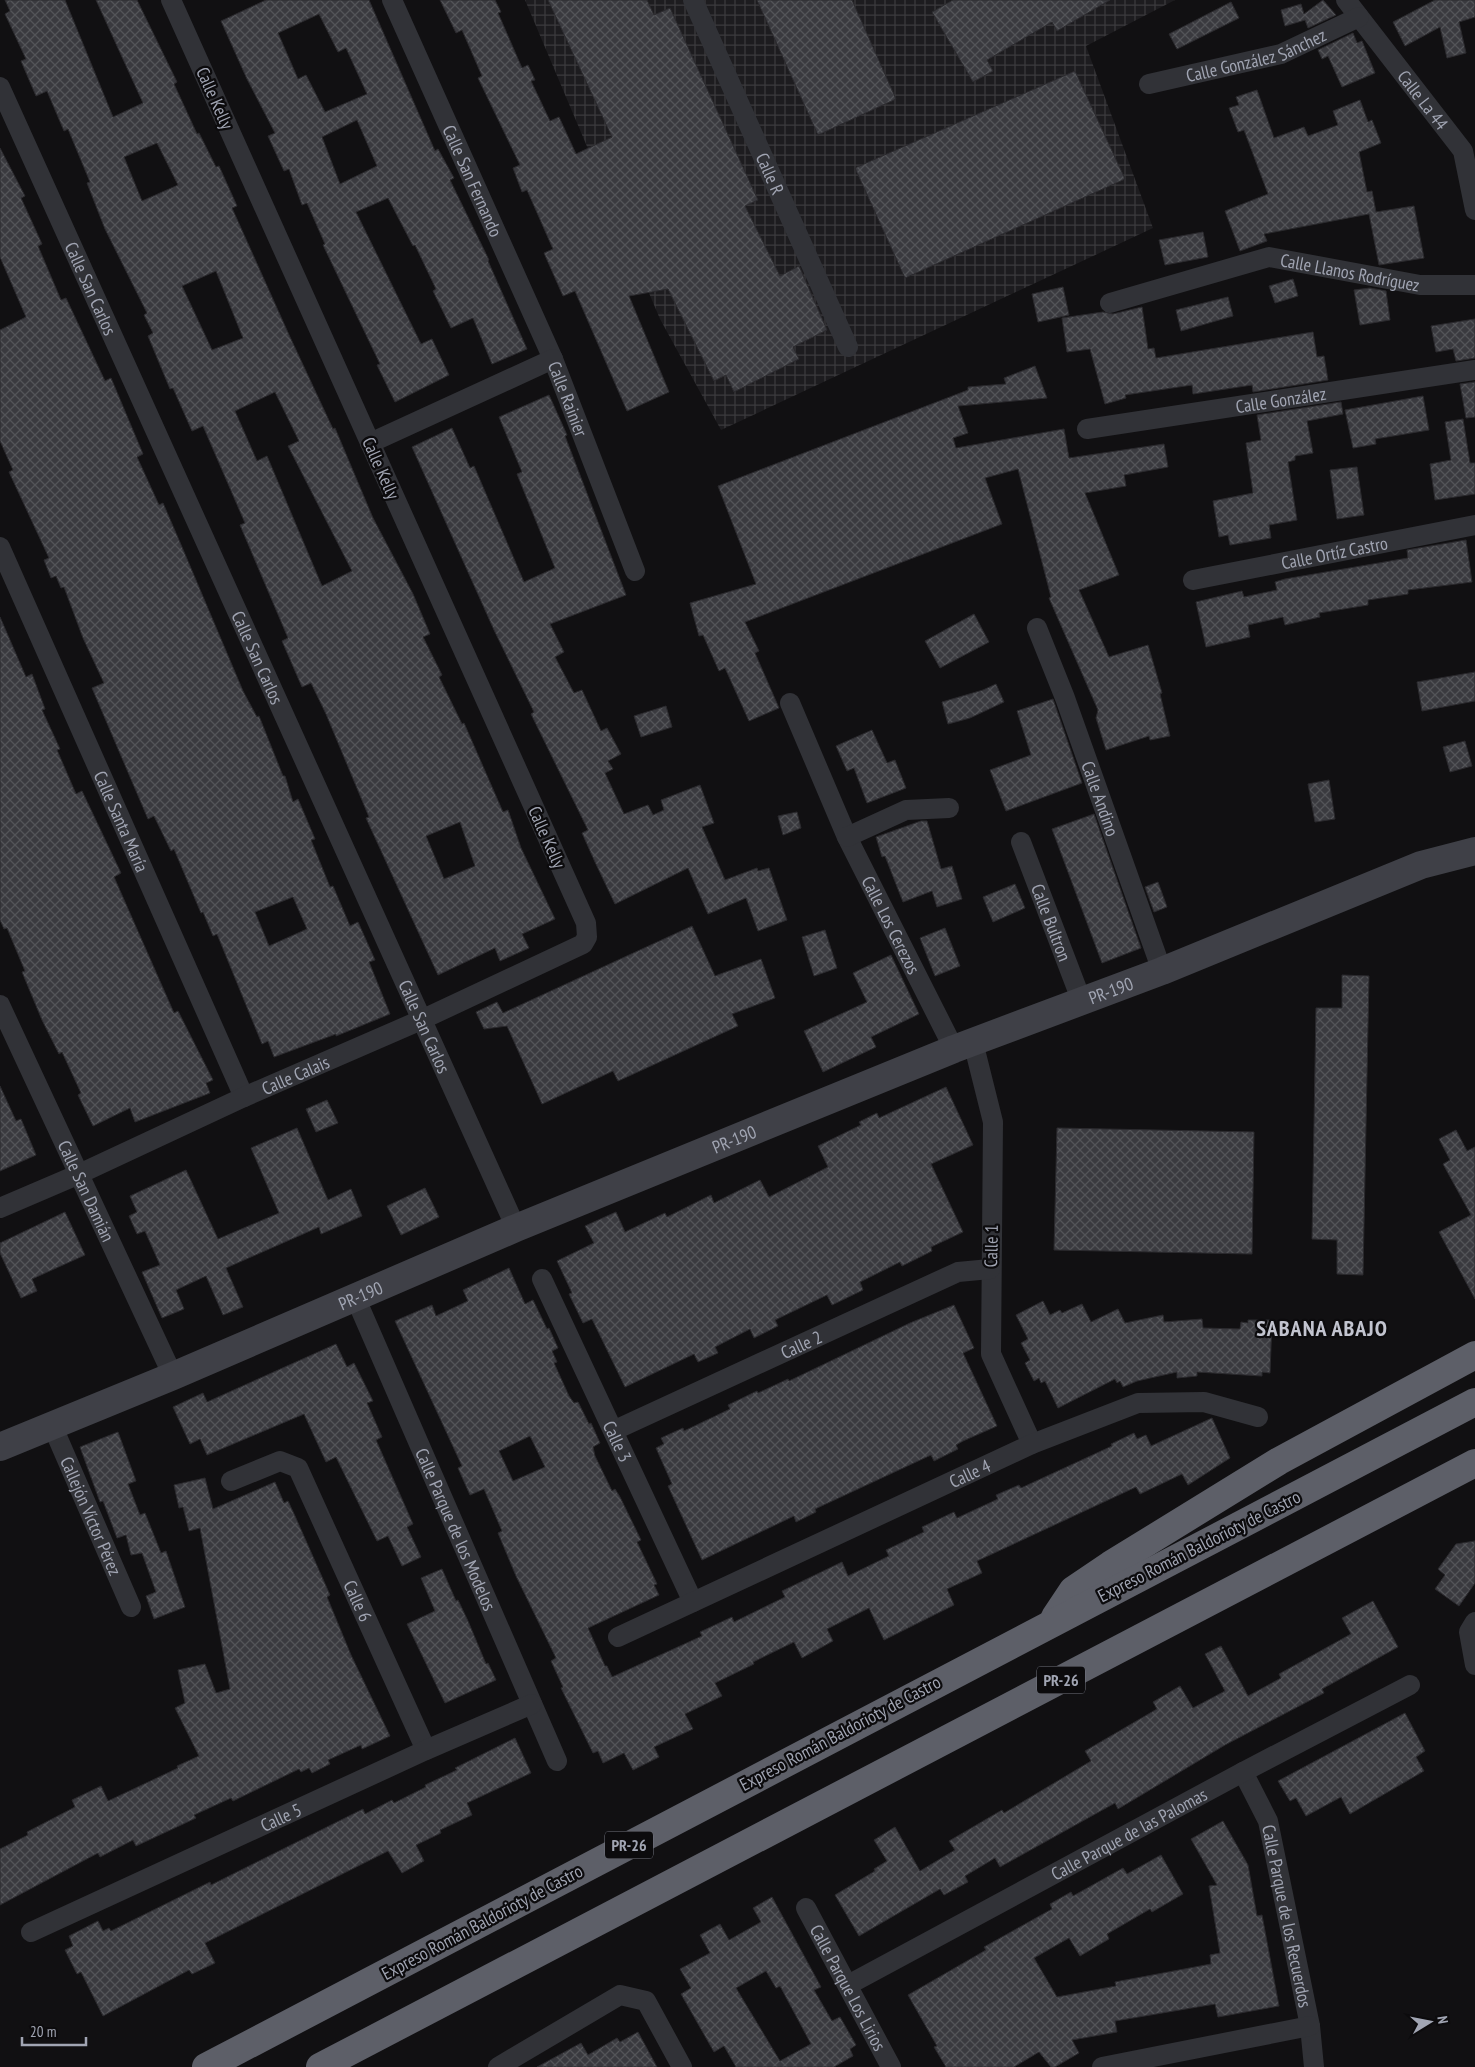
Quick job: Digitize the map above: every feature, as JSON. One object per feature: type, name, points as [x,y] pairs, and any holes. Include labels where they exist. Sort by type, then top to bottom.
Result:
[{"type":"highway","points":[[1052,1622],[1073,1590],[1110,1565],[1280,1461],[1475,1355]]},
{"type":"highway","name":"Expreso Román Baldorioty de Castro","points":[[206,2067],[1475,1402]]},
{"type":"highway","name":"PR-26","points":[[320,2067],[1475,1463]]},
{"type":"street","name":"Calle Kelly","points":[[171,0],[586,923],[587,937]]},
{"type":"street","name":"Calle San Fernando","points":[[392,0],[553,359]]},
{"type":"street","name":"Calle R","points":[[693,0],[848,346]]},
{"type":"street","name":"Calle La 44","points":[[1346,0],[1463,151],[1475,210]]},
{"type":"street","name":"Calle González Sánchez","points":[[1149,84],[1281,54],[1359,17]]},
{"type":"street","name":"Calle San Carlos","points":[[0,87],[516,1228]]},
{"type":"street","name":"Calle Llanos Rodríguez","points":[[1110,303],[1269,257],[1420,285],[1475,286]]},
{"type":"street","name":"Calle Rainier","points":[[370,443],[553,359],[634,571]]},
{"type":"street","name":"Calle González","points":[[1087,429],[1475,370]]},
{"type":"street","name":"Calle Ortíz Castro","points":[[1193,580],[1475,525]]},
{"type":"street","name":"Calle Santa María","points":[[0,547],[244,1097]]},
{"type":"street","name":"Calle Andino","points":[[1037,628],[1065,698],[1162,971]]},
{"type":"street","name":"Calle Los Cerezos","points":[[790,703],[847,837],[964,1046]]},
{"type":"street","points":[[847,837],[906,810],[949,808]]},
{"type":"street","name":"Calle Bultron","points":[[1021,842],[1082,1002]]},
{"type":"street","name":"PR-190","points":[[0,1447],[356,1299],[516,1228],[964,1046],[1162,971],[1421,865],[1475,851]]},
{"type":"street","name":"Calle Calais","points":[[0,1208],[77,1175],[244,1097],[421,1020],[583,944],[587,937]]},
{"type":"street","name":"Calle San Damián","points":[[0,1005],[77,1175],[172,1376]]},
{"type":"street","name":"Calle 1","points":[[964,1046],[993,1122],[990,1269],[991,1354],[1032,1444]]},
{"type":"street","name":"Calle 2","points":[[614,1430],[958,1272],[990,1269]]},
{"type":"street","name":"Calle 3","points":[[542,1279],[693,1602]]},
{"type":"street","name":"Calle Parque de los Modelos","points":[[356,1299],[557,1761]]},
{"type":"street","name":"Calle 4","points":[[618,1637],[1032,1444],[1138,1403],[1204,1402],[1258,1418]]},
{"type":"street","name":"Callejón Víctor Pérez","points":[[52,1425],[131,1607]]},
{"type":"street","name":"Calle 6","points":[[231,1481],[280,1461],[298,1468],[426,1750]]},
{"type":"street","points":[[1475,1622],[1469,1632],[1475,1666]]},
{"type":"street","name":"Calle Parque de las Palomas","points":[[848,1985],[1243,1772],[1410,1685]]},
{"type":"street","name":"Calle 5","points":[[31,1932],[426,1750],[532,1704]]},
{"type":"street","name":"Calle Parque de los Recuerdos","points":[[1243,1772],[1268,1821],[1310,2026],[1314,2067]]},
{"type":"street","name":"Calle Parque Los Lirios","points":[[806,1908],[891,2067]]},
{"type":"street","points":[[498,2067],[620,1995],[646,2001],[682,2067]]},
{"type":"street","points":[[1102,2067],[1310,2026]]},
{"type":"shaded area","points":[[525,0],[1175,0],[1086,46],[1153,228],[721,430],[660,319]]},
{"type":"building","points":[[5,0],[65,0],[113,117],[143,103],[96,0],[137,0],[177,82],[174,84],[197,134],[199,133],[216,167],[219,166],[237,206],[232,208],[290,337],[333,429],[335,428],[373,518],[413,594],[430,634],[423,637],[442,675],[439,677],[462,724],[464,723],[503,812],[508,810],[521,848],[555,919],[522,934],[529,948],[500,961],[495,948],[438,975],[366,818],[369,817],[326,714],[311,683],[302,687],[282,641],[288,638],[240,525],[245,523],[203,426],[192,431],[173,388],[170,389],[148,336],[153,333],[144,315],[147,313],[105,229],[87,183],[90,182],[68,129],[64,131],[47,91],[36,96],[21,61],[26,59],[5,14],[10,11]],"holes":[[[157,143],[178,185],[142,201],[124,157]],[[216,271],[243,338],[212,350],[182,286]],[[275,392],[299,441],[288,446],[352,571],[322,586],[267,456],[257,461],[235,411]],[[460,822],[475,866],[444,879],[426,836]]]},
{"type":"building","points":[[266,0],[369,0],[435,151],[438,149],[454,178],[450,180],[489,260],[527,349],[492,364],[473,318],[451,328],[433,291],[436,289],[415,245],[413,246],[388,198],[356,212],[421,344],[432,339],[449,375],[395,402],[377,365],[380,364],[323,245],[325,244],[307,203],[302,205],[289,169],[284,171],[268,136],[275,133],[247,79],[221,21]],"holes":[[[319,14],[338,52],[346,48],[367,94],[325,112],[306,75],[298,79],[278,33]],[[357,120],[377,166],[340,184],[322,137]]]},
{"type":"building","points":[[440,0],[495,0],[501,12],[498,13],[522,68],[528,65],[535,80],[531,81],[550,121],[559,117],[576,154],[612,137],[548,0],[647,0],[654,15],[670,8],[758,200],[745,206],[780,276],[799,266],[827,330],[793,347],[799,359],[734,392],[726,375],[714,381],[668,289],[629,296],[669,392],[627,411],[575,291],[563,296],[544,253],[553,249],[527,190],[522,192],[513,168],[520,165],[478,78],[482,76],[462,30],[456,33]]},
{"type":"building","points":[[757,0],[852,0],[896,99],[818,135]]},
{"type":"building","points":[[953,0],[1110,0],[1057,31],[1052,22],[987,60],[993,71],[973,82],[932,12]]},
{"type":"building","points":[[1323,0],[1336,15],[1308,28],[1305,20],[1285,26],[1281,10],[1301,4],[1304,14]]},
{"type":"building","points":[[1435,0],[1475,0],[1475,17],[1459,22],[1466,53],[1447,58],[1440,27],[1405,46],[1393,22]]},
{"type":"building","points":[[1231,2],[1239,18],[1177,49],[1169,34]]},
{"type":"building","points":[[1353,33],[1357,43],[1362,41],[1375,73],[1342,87],[1328,56],[1322,59],[1318,50]]},
{"type":"building","points":[[1075,71],[1125,179],[905,278],[855,168]]},
{"type":"building","points":[[1257,90],[1274,138],[1304,127],[1308,136],[1338,125],[1333,111],[1360,100],[1368,122],[1372,120],[1381,143],[1359,152],[1367,192],[1372,191],[1376,212],[1414,206],[1424,258],[1379,265],[1369,214],[1264,234],[1267,241],[1240,251],[1225,211],[1268,194],[1244,130],[1238,132],[1229,108],[1239,105],[1236,97]]},
{"type":"building","points":[[0,148],[25,196],[21,198],[42,244],[38,246],[61,300],[66,298],[105,381],[111,378],[143,454],[137,457],[159,505],[163,503],[243,691],[257,717],[259,716],[283,776],[285,776],[293,802],[298,799],[315,839],[311,840],[330,887],[333,886],[350,926],[358,922],[375,960],[369,962],[390,1014],[336,1036],[336,1034],[274,1057],[268,1041],[262,1044],[217,934],[213,936],[203,912],[201,913],[174,849],[171,851],[154,816],[148,819],[92,688],[104,683],[83,638],[64,587],[61,588],[56,576],[51,578],[44,560],[49,558],[9,472],[13,470],[0,441],[0,330],[26,317],[0,257]],"holes":[[[293,897],[307,929],[269,946],[255,912]]]},
{"type":"building","points":[[1203,232],[1208,257],[1165,265],[1159,240]]},
{"type":"building","points":[[1293,279],[1298,296],[1275,303],[1269,286]]},
{"type":"building","points":[[1063,287],[1069,315],[1038,322],[1032,294]]},
{"type":"building","points":[[1370,288],[1386,291],[1390,320],[1360,325],[1354,290]]},
{"type":"building","points":[[1228,297],[1233,316],[1181,331],[1176,310]]},
{"type":"building","points":[[1142,307],[1148,349],[1154,348],[1156,358],[1313,332],[1317,357],[1324,356],[1328,380],[1253,392],[1252,385],[1193,394],[1192,385],[1125,395],[1126,398],[1105,404],[1090,349],[1067,352],[1062,318],[1103,312],[1113,314]]},
{"type":"building","points":[[1475,319],[1475,358],[1456,361],[1453,349],[1436,352],[1431,326]]},
{"type":"building","points":[[1035,366],[1047,398],[958,406],[968,433],[953,438],[956,448],[1064,429],[1069,458],[1164,444],[1168,467],[1124,475],[1126,486],[1085,493],[1119,575],[1079,590],[1109,657],[1148,645],[1162,693],[1160,694],[1170,736],[1150,740],[1149,736],[1106,750],[1096,718],[1098,710],[1049,598],[1051,597],[1018,469],[985,478],[1002,524],[745,622],[759,651],[755,653],[779,708],[749,721],[725,668],[719,671],[703,635],[699,636],[690,603],[756,584],[718,486],[968,390],[968,387],[1006,384],[1004,378]]},
{"type":"building","points":[[1475,382],[1475,417],[1466,418],[1460,384]]},
{"type":"building","points":[[549,395],[567,435],[565,436],[626,595],[550,624],[564,652],[555,657],[574,693],[582,690],[601,731],[607,728],[621,754],[608,761],[613,769],[605,773],[624,814],[648,805],[653,815],[664,810],[661,800],[700,785],[714,823],[702,827],[725,880],[757,868],[758,871],[769,868],[787,920],[758,931],[746,898],[708,914],[688,868],[615,904],[595,862],[582,833],[588,830],[531,714],[534,712],[494,630],[412,447],[452,428],[470,468],[474,466],[524,582],[555,568],[517,474],[522,472],[499,417]]},
{"type":"building","points":[[1423,396],[1429,430],[1375,439],[1376,444],[1353,448],[1345,410]]},
{"type":"building","points":[[1341,402],[1343,414],[1307,421],[1313,453],[1295,456],[1295,460],[1288,462],[1297,520],[1269,525],[1271,538],[1230,545],[1228,535],[1219,537],[1213,501],[1253,493],[1246,443],[1261,440],[1257,415]]},
{"type":"building","points":[[1463,419],[1470,463],[1475,463],[1475,494],[1435,500],[1430,464],[1451,460],[1445,422]]},
{"type":"building","points":[[1357,467],[1364,515],[1337,519],[1330,470]]},
{"type":"building","points":[[1466,540],[1472,582],[1408,590],[1408,594],[1368,600],[1368,605],[1319,613],[1320,617],[1285,625],[1283,617],[1248,625],[1250,637],[1206,647],[1196,602],[1242,591],[1244,597],[1277,590],[1275,582],[1285,579],[1408,558],[1407,550]]},
{"type":"building","points":[[974,614],[989,642],[940,668],[925,641]]},
{"type":"building","points":[[0,617],[26,677],[32,674],[45,709],[42,710],[60,749],[57,750],[76,794],[82,791],[121,873],[114,877],[174,1013],[178,1011],[213,1080],[206,1083],[210,1093],[135,1122],[130,1108],[93,1126],[78,1095],[81,1093],[62,1052],[59,1054],[42,1020],[22,972],[25,971],[7,928],[4,929],[0,920]]},
{"type":"building","points":[[1475,672],[1475,701],[1422,711],[1417,682]]},
{"type":"building","points":[[996,684],[1004,702],[970,718],[948,724],[942,702],[983,690]]},
{"type":"building","points":[[1053,699],[1082,783],[1006,811],[990,770],[1031,755],[1017,711]]},
{"type":"building","points":[[666,706],[672,727],[641,737],[634,716]]},
{"type":"building","points":[[872,730],[887,763],[895,760],[906,788],[867,803],[854,768],[847,771],[836,746]]},
{"type":"building","points":[[1465,741],[1472,766],[1450,772],[1443,747]]},
{"type":"building","points":[[1329,780],[1335,819],[1315,822],[1308,784]]},
{"type":"building","points":[[797,812],[801,828],[783,835],[778,816]]},
{"type":"building","points":[[1094,814],[1141,948],[1102,963],[1052,829]]},
{"type":"building","points":[[921,821],[927,821],[941,869],[952,866],[962,899],[937,907],[932,891],[903,902],[885,856],[882,857],[876,837]]},
{"type":"building","points":[[1158,882],[1167,907],[1154,912],[1145,887]]},
{"type":"building","points":[[1015,884],[1025,908],[993,922],[983,897]]},
{"type":"building","points":[[692,926],[715,976],[761,959],[775,998],[732,1014],[738,1026],[618,1081],[613,1071],[542,1104],[507,1026],[484,1029],[476,1012],[497,1002],[503,1013]]},
{"type":"building","points":[[945,928],[960,966],[935,976],[920,938]]},
{"type":"building","points":[[825,930],[837,968],[814,976],[802,937]]},
{"type":"building","points":[[891,955],[919,1014],[871,1037],[876,1047],[823,1072],[804,1031],[867,1002],[853,973]]},
{"type":"building","points":[[1342,975],[1369,976],[1363,1275],[1337,1274],[1337,1240],[1312,1239],[1316,1008],[1342,1008]]},
{"type":"building","points":[[0,1086],[16,1121],[21,1119],[36,1155],[0,1171]]},
{"type":"building","points":[[946,1087],[973,1145],[931,1164],[963,1232],[931,1247],[932,1251],[902,1266],[900,1262],[860,1282],[863,1290],[832,1305],[827,1295],[775,1320],[778,1326],[754,1338],[750,1329],[715,1347],[718,1353],[698,1362],[694,1354],[625,1387],[592,1319],[583,1323],[569,1294],[572,1293],[557,1261],[594,1243],[585,1226],[616,1212],[625,1232],[665,1213],[667,1217],[711,1195],[714,1203],[760,1180],[769,1197],[828,1167],[818,1146],[861,1125],[859,1122],[877,1113],[879,1118]]},
{"type":"building","points":[[327,1100],[338,1123],[316,1132],[306,1109]]},
{"type":"building","points":[[297,1128],[328,1200],[351,1189],[362,1216],[321,1234],[319,1227],[226,1268],[243,1307],[223,1315],[206,1276],[176,1290],[184,1309],[162,1318],[142,1272],[160,1265],[145,1231],[137,1234],[129,1216],[137,1212],[130,1196],[186,1170],[218,1239],[279,1213],[251,1148]]},
{"type":"building","points":[[1057,1128],[1254,1132],[1252,1254],[1054,1250]]},
{"type":"building","points":[[1456,1130],[1467,1151],[1475,1147],[1475,1299],[1439,1232],[1471,1215],[1443,1164],[1450,1160],[1439,1139]]},
{"type":"building","points":[[425,1188],[439,1217],[401,1235],[387,1206]]},
{"type":"building","points":[[65,1212],[85,1255],[32,1279],[37,1291],[21,1298],[0,1253],[0,1243]]},
{"type":"building","points":[[509,1268],[525,1304],[533,1300],[558,1348],[552,1351],[557,1362],[554,1363],[569,1396],[574,1403],[578,1402],[589,1424],[591,1423],[600,1443],[593,1447],[595,1456],[612,1491],[615,1489],[620,1497],[641,1540],[637,1542],[657,1584],[654,1585],[659,1595],[588,1628],[612,1677],[702,1636],[700,1632],[732,1617],[734,1622],[785,1597],[782,1591],[842,1562],[848,1576],[889,1556],[886,1550],[924,1532],[922,1527],[954,1512],[957,1518],[998,1499],[996,1495],[1019,1485],[1021,1488],[1112,1446],[1111,1444],[1134,1433],[1137,1439],[1146,1435],[1151,1446],[1212,1418],[1230,1458],[1188,1485],[1182,1474],[1140,1494],[1136,1487],[977,1561],[982,1573],[947,1589],[954,1605],[884,1640],[869,1608],[827,1629],[833,1641],[802,1658],[794,1642],[753,1662],[754,1664],[715,1683],[722,1696],[685,1714],[693,1729],[654,1747],[659,1757],[633,1770],[624,1753],[603,1763],[598,1751],[593,1753],[561,1688],[563,1687],[551,1661],[556,1658],[516,1576],[498,1533],[502,1531],[484,1489],[470,1495],[458,1468],[462,1466],[395,1321],[432,1305],[436,1316],[468,1301],[463,1290]],"holes":[[[530,1436],[545,1467],[513,1481],[499,1451]]]},
{"type":"building","points":[[1043,1301],[1050,1315],[1060,1310],[1062,1313],[1082,1304],[1091,1322],[1118,1309],[1125,1323],[1163,1315],[1164,1322],[1202,1319],[1203,1328],[1240,1329],[1241,1322],[1248,1323],[1248,1320],[1272,1320],[1270,1373],[1262,1372],[1262,1376],[1197,1372],[1197,1376],[1177,1378],[1177,1372],[1137,1381],[1123,1387],[1120,1381],[1117,1383],[1115,1379],[1058,1408],[1045,1381],[1041,1383],[1039,1378],[1034,1381],[1025,1363],[1030,1360],[1021,1343],[1028,1339],[1016,1315]]},
{"type":"building","points":[[954,1305],[974,1348],[963,1353],[997,1426],[963,1441],[956,1445],[958,1449],[934,1461],[931,1455],[815,1509],[816,1512],[796,1522],[794,1516],[702,1560],[668,1486],[672,1484],[656,1448],[664,1444],[661,1438],[683,1428],[684,1431],[730,1409],[728,1405],[757,1391],[758,1393],[788,1379],[789,1381],[910,1323]]},
{"type":"building","points":[[336,1344],[347,1367],[354,1363],[373,1401],[367,1403],[382,1437],[376,1440],[413,1524],[407,1527],[421,1557],[402,1566],[388,1536],[377,1541],[336,1457],[326,1462],[304,1414],[207,1455],[200,1439],[190,1444],[173,1407],[203,1393],[207,1402]]},
{"type":"building","points":[[118,1432],[136,1481],[128,1484],[140,1515],[145,1513],[161,1553],[166,1551],[185,1607],[154,1619],[146,1596],[156,1592],[142,1553],[131,1555],[126,1535],[117,1538],[103,1501],[100,1502],[80,1447]]},
{"type":"building","points":[[205,1478],[213,1509],[275,1482],[284,1503],[288,1501],[295,1516],[330,1595],[327,1597],[351,1655],[390,1736],[362,1749],[361,1745],[328,1760],[330,1764],[312,1773],[309,1768],[301,1772],[299,1769],[233,1801],[231,1798],[194,1815],[196,1818],[136,1846],[133,1840],[100,1857],[98,1853],[0,1905],[0,1849],[28,1835],[27,1832],[75,1807],[72,1800],[101,1786],[108,1801],[199,1756],[175,1708],[185,1703],[178,1670],[205,1664],[216,1693],[230,1689],[200,1528],[189,1531],[183,1507],[179,1508],[174,1485]]},
{"type":"building","points":[[1475,1541],[1475,1583],[1459,1606],[1435,1589],[1445,1575],[1438,1569],[1456,1544]]},
{"type":"building","points":[[442,1569],[456,1601],[458,1600],[468,1621],[486,1664],[488,1663],[496,1680],[445,1703],[407,1624],[435,1611],[421,1578]]},
{"type":"building","points":[[1373,1601],[1398,1647],[1322,1689],[1324,1693],[1225,1745],[1118,1809],[1115,1803],[1000,1867],[995,1858],[965,1876],[968,1882],[944,1895],[940,1889],[859,1936],[835,1895],[875,1871],[874,1869],[887,1861],[874,1840],[895,1827],[920,1871],[955,1850],[949,1841],[1002,1810],[1004,1813],[1091,1761],[1085,1751],[1157,1709],[1153,1702],[1180,1686],[1193,1708],[1225,1691],[1205,1654],[1221,1646],[1248,1696],[1281,1678],[1279,1674],[1351,1634],[1342,1618]]},
{"type":"building","points":[[1405,1713],[1425,1751],[1416,1757],[1424,1771],[1350,1814],[1341,1797],[1306,1816],[1296,1798],[1290,1801],[1278,1781]]},
{"type":"building","points":[[515,1738],[531,1773],[467,1803],[472,1815],[440,1830],[441,1833],[416,1845],[424,1861],[402,1873],[388,1851],[205,1943],[215,1963],[192,1974],[189,1970],[103,2016],[81,1972],[77,1974],[65,1950],[73,1946],[69,1936],[98,1921],[103,1931],[109,1928],[111,1931],[210,1882],[211,1885],[363,1809],[365,1814],[392,1800],[394,1803],[426,1787],[425,1785],[457,1770],[455,1768]]},
{"type":"building","points":[[1223,1821],[1248,1865],[1257,1916],[1262,1915],[1279,2006],[1218,2017],[1215,2004],[1115,2021],[1117,2032],[1072,2040],[1079,2053],[1055,2067],[1051,2067],[1039,2052],[1014,2067],[946,2067],[934,2047],[937,2046],[908,1995],[986,1950],[984,1947],[1052,1909],[1050,1904],[1071,1892],[1073,1896],[1123,1868],[1127,1874],[1161,1855],[1183,1894],[1152,1912],[1150,1909],[1107,1934],[1109,1939],[1080,1956],[1069,1938],[1034,1958],[1057,1997],[1116,1986],[1115,1982],[1211,1964],[1210,1955],[1220,1953],[1209,1886],[1217,1885],[1191,1839]]},
{"type":"building","points":[[772,1897],[821,1987],[814,1990],[832,2021],[840,2017],[856,2045],[850,2049],[853,2056],[834,2067],[736,2067],[724,2046],[714,2052],[681,1994],[691,1988],[680,1969],[710,1953],[700,1935],[720,1924],[729,1940],[761,1922],[753,1908]],"holes":[[[766,1971],[776,1988],[780,1986],[811,2044],[780,2061],[736,1988]]]},
{"type":"building","points":[[638,2032],[657,2067],[537,2067],[581,2043],[588,2055],[617,2038],[620,2042]]},
{"type":"district","name":"SABANA ABAJO","points":[[1322,1328]]}]
